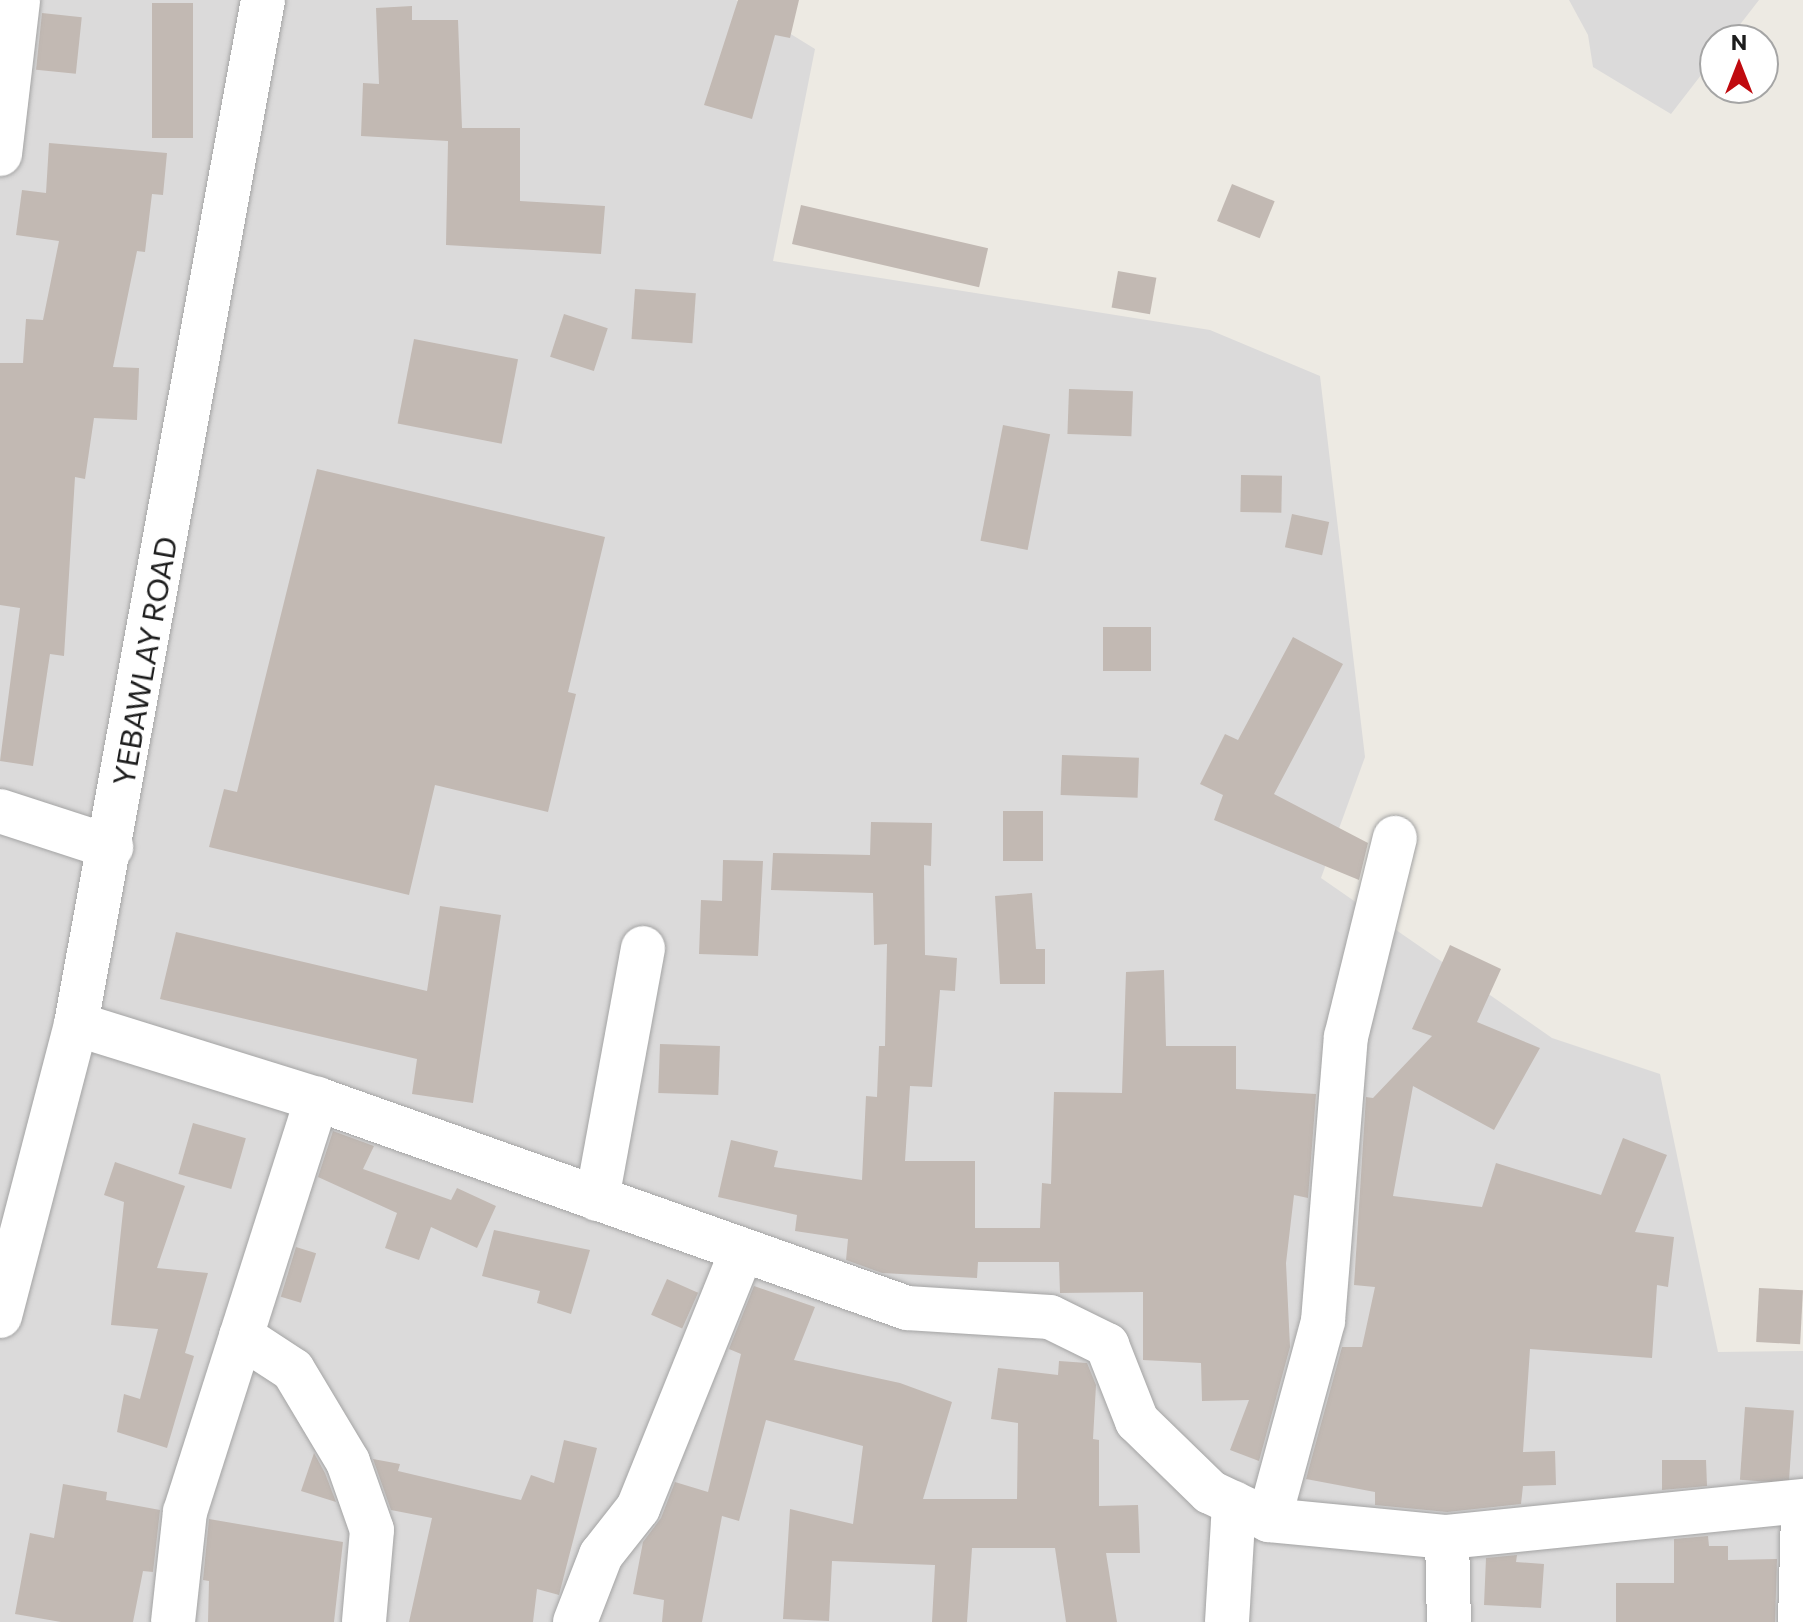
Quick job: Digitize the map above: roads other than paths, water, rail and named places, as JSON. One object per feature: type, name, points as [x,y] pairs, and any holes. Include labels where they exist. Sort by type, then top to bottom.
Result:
[{"type":"street","points":[[0,154],[18,0]]},
{"type":"street","name":"YEBAWLAY ROAD","points":[[0,1316],[76,1024],[111,847],[263,0]]},
{"type":"street","points":[[0,811],[111,847]]},
{"type":"street","points":[[1227,1622],[1251,1512],[1323,1321],[1346,1037],[1395,838]]},
{"type":"street","points":[[597,1199],[643,948]]},
{"type":"street","points":[[76,1024],[317,1099],[907,1308],[1050,1317],[1107,1345],[1137,1421],[1210,1492],[1251,1512],[1447,1537],[1803,1501]]},
{"type":"street","points":[[173,1622],[185,1512],[317,1099]]},
{"type":"street","points":[[575,1622],[601,1555],[638,1508],[742,1250]]},
{"type":"street","points":[[241,1336],[293,1370],[348,1462],[372,1530],[364,1622]]},
{"type":"street","points":[[1800,1622],[1803,1517]]},
{"type":"street","points":[[1447,1537],[1449,1622]]}]
